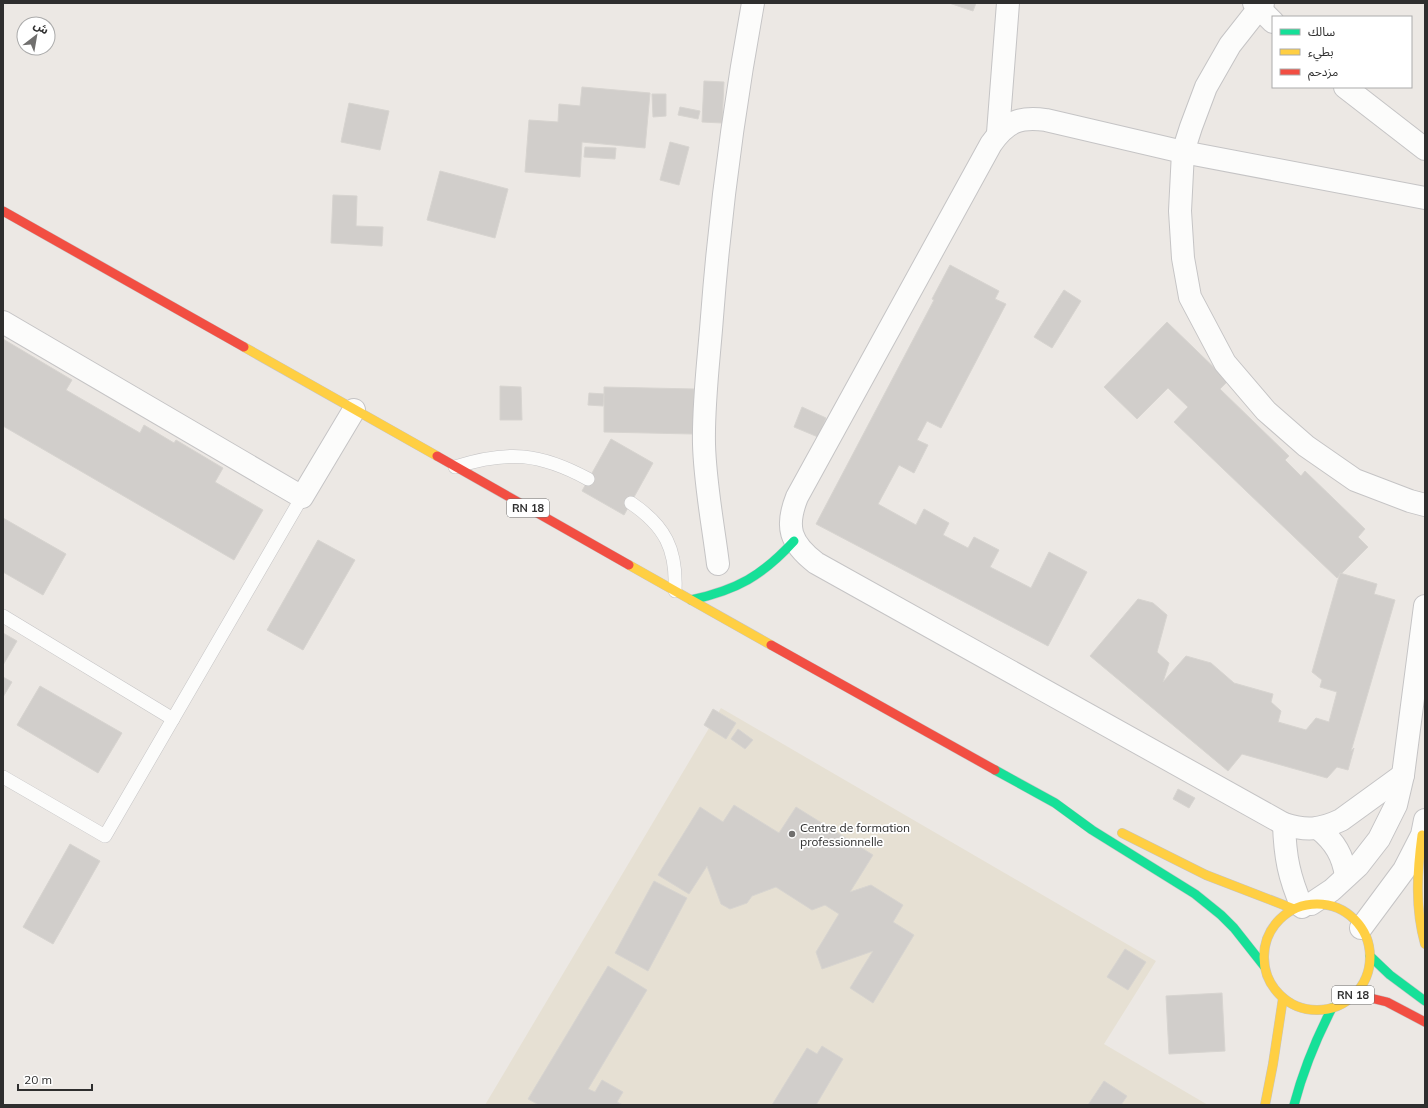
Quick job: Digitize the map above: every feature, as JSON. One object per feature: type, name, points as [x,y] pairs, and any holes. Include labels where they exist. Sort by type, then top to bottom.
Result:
[{"type":"main road","name":"RN 18","points":[[3,211],[1055,804],[1092,830],[1195,894],[1234,928],[1264,966],[1273,988],[1283,998],[1300,1007],[1316,1010],[1332,1008],[1347,1000],[1359,988],[1367,973],[1370,956],[1367,942],[1361,928],[1348,914],[1330,906],[1302,906],[1206,875],[1117,831]]},
{"type":"main road","points":[[691,600],[730,590],[748,581],[781,556],[794,541]]},
{"type":"main road","name":"RN 18","points":[[1055,804],[1096,821]]},
{"type":"main road","points":[[1424,828],[1417,869],[1418,903],[1422,936],[1425,944]]},
{"type":"main road","name":"RN 18","points":[[1264,966],[1264,948],[1269,932],[1280,918],[1302,906]]},
{"type":"main road","points":[[1370,956],[1390,975],[1425,1001]]},
{"type":"main road","name":"RN 18","points":[[1354,994],[1387,1002],[1425,1022]]},
{"type":"main road","points":[[1265,1105],[1283,998]]},
{"type":"main road","points":[[1294,1105],[1307,1060],[1332,1008]]},
{"type":"street","points":[[718,564],[704,444],[707,382],[716,273],[725,192],[743,59],[753,3]]},
{"type":"street","points":[[998,133],[1008,3]]},
{"type":"street","points":[[1262,9],[1230,45],[1206,86],[1183,152],[1180,211],[1183,258],[1190,297],[1225,363],[1266,411],[1306,446],[1355,480],[1410,501],[1425,505]]},
{"type":"street","points":[[1346,88],[1425,149]]},
{"type":"street","points":[[1403,775],[1341,820],[1331,825],[1308,829],[1296,828],[1284,824],[816,563],[804,554],[794,541],[790,526],[792,511],[797,497],[991,144],[998,133],[1008,125],[1020,119],[1033,118],[1183,152],[1425,198]]},
{"type":"street","points":[[3,322],[302,497],[354,410]]},
{"type":"street","points":[[1284,824],[1287,867],[1293,887],[1302,906],[1332,890],[1358,866],[1379,839],[1396,805],[1403,775],[1425,606]]},
{"type":"street","points":[[1319,828],[1335,844],[1345,865],[1346,876]]},
{"type":"street","points":[[1361,928],[1404,870],[1424,828]]},
{"type":"lane","points":[[455,467],[478,460],[500,456],[523,457],[546,461],[568,468],[588,479]]},
{"type":"lane","points":[[3,777],[105,836],[302,497]]},
{"type":"lane","points":[[631,503],[645,512],[657,525],[667,540],[674,556],[676,574],[675,591]]},
{"type":"lane","points":[[3,616],[173,719]]},
{"type":"shaded area","name":"Centre de formation professionnelle","points":[[721,708],[1156,961],[1104,1044],[1208,1105],[485,1105]]},
{"type":"building","points":[[949,3],[976,3],[973,11]]},
{"type":"building","points":[[704,81],[724,82],[722,123],[702,122]]},
{"type":"building","points":[[582,87],[650,93],[645,148],[582,142],[580,177],[525,172],[529,120],[558,122],[559,104],[580,106]]},
{"type":"building","points":[[652,94],[666,94],[666,116],[653,117]]},
{"type":"building","points":[[349,103],[389,111],[380,150],[341,142]]},
{"type":"building","points":[[680,107],[700,111],[698,119],[678,115]]},
{"type":"building","points":[[670,142],[689,147],[679,185],[660,180]]},
{"type":"building","points":[[585,147],[616,148],[615,159],[584,157]]},
{"type":"building","points":[[440,171],[508,189],[495,238],[427,220]]},
{"type":"building","points":[[333,195],[357,196],[356,226],[383,227],[382,246],[331,243]]},
{"type":"building","points":[[950,265],[999,291],[995,299],[1006,304],[941,428],[927,421],[917,440],[928,445],[914,473],[899,465],[878,504],[916,525],[924,509],[949,523],[943,535],[968,548],[974,537],[999,550],[990,567],[1031,588],[1049,552],[1087,572],[1048,646],[816,524],[934,300],[932,299]]},
{"type":"building","points":[[1064,290],[1081,301],[1052,348],[1034,337]]},
{"type":"building","points":[[1167,322],[1228,381],[1220,389],[1289,456],[1285,460],[1301,476],[1305,471],[1365,529],[1358,537],[1368,547],[1337,578],[1174,422],[1188,407],[1168,388],[1137,419],[1104,387]]},
{"type":"building","points":[[3,339],[72,380],[66,390],[140,433],[144,425],[174,443],[176,440],[223,468],[215,482],[263,510],[234,560],[3,426]]},
{"type":"building","points":[[500,386],[521,387],[522,420],[500,420]]},
{"type":"building","points":[[604,387],[694,389],[693,434],[604,432]]},
{"type":"building","points":[[589,393],[604,394],[603,406],[588,405]]},
{"type":"building","points":[[802,407],[826,418],[818,437],[794,427]]},
{"type":"building","points":[[611,439],[653,463],[624,515],[582,491]]},
{"type":"building","points":[[3,518],[66,554],[43,595],[3,572]]},
{"type":"building","points":[[318,540],[355,560],[303,650],[267,630]]},
{"type":"building","points":[[1340,573],[1377,584],[1374,594],[1395,600],[1351,751],[1354,748],[1348,770],[1337,767],[1327,778],[1242,754],[1228,771],[1090,656],[1138,599],[1153,603],[1167,615],[1157,652],[1169,663],[1163,682],[1186,656],[1211,663],[1234,683],[1273,694],[1271,702],[1281,711],[1278,722],[1306,730],[1316,718],[1329,722],[1337,692],[1320,687],[1322,680],[1312,672]]},
{"type":"building","points":[[3,633],[17,641],[3,665]]},
{"type":"building","points":[[3,677],[12,682],[3,697]]},
{"type":"building","points":[[40,686],[122,733],[98,773],[17,725]]},
{"type":"building","points":[[713,709],[736,723],[726,739],[704,725]]},
{"type":"building","points":[[738,729],[753,740],[745,749],[731,739]]},
{"type":"building","points":[[1178,789],[1195,798],[1189,808],[1173,799]]},
{"type":"building","points":[[734,805],[779,833],[796,807],[873,855],[850,892],[871,885],[903,905],[893,922],[914,935],[873,1003],[850,988],[873,951],[822,969],[816,952],[839,914],[825,905],[812,910],[776,887],[752,896],[747,903],[730,909],[721,904],[707,866],[689,894],[658,875],[700,807],[723,822]]},
{"type":"building","points":[[70,844],[100,861],[53,944],[23,927]]},
{"type":"building","points":[[654,881],[687,898],[648,971],[615,953]]},
{"type":"building","points":[[1125,949],[1146,962],[1128,990],[1107,977]]},
{"type":"building","points":[[608,966],[647,990],[588,1089],[595,1092],[602,1080],[623,1092],[617,1102],[623,1105],[539,1105],[528,1099]]},
{"type":"building","points":[[1222,993],[1225,1051],[1169,1054],[1166,996]]},
{"type":"building","points":[[822,1046],[843,1059],[816,1105],[772,1105],[807,1048],[817,1054]]},
{"type":"building","points":[[1104,1081],[1127,1096],[1121,1105],[1088,1105]]},
{"type":"traffic: fast","points":[[691,600],[722,591],[748,580],[771,564],[794,541]]},
{"type":"traffic: fast","points":[[995,770],[1055,803],[1092,830],[1195,894],[1221,915],[1234,928],[1264,966]]},
{"type":"traffic: fast","points":[[1370,956],[1390,975],[1425,1001]]},
{"type":"traffic: fast","points":[[1294,1105],[1310,1055],[1332,1008]]},
{"type":"traffic: slow","points":[[244,347],[437,456]]},
{"type":"traffic: slow","points":[[629,565],[771,645]]},
{"type":"traffic: slow","points":[[1122,833],[1206,875],[1294,909]]},
{"type":"traffic: slow","points":[[1422,835],[1419,863],[1418,903],[1425,944]]},
{"type":"traffic: slow","points":[[1317,904],[1337,908],[1354,920],[1366,937],[1370,957],[1366,977],[1354,994],[1337,1006],[1317,1010],[1297,1006],[1280,994],[1268,977],[1264,957],[1268,937],[1280,920],[1297,908],[1317,904]]},
{"type":"traffic: slow","points":[[1265,1105],[1283,998]]},
{"type":"traffic: jam","points":[[3,211],[244,347]]},
{"type":"traffic: jam","points":[[437,456],[629,565]]},
{"type":"traffic: jam","points":[[771,645],[995,770]]},
{"type":"traffic: jam","points":[[1354,994],[1387,1002],[1425,1022]]},
{"type":"place","name":"Centre de formation professionnelle","points":[[792,834]]}]
